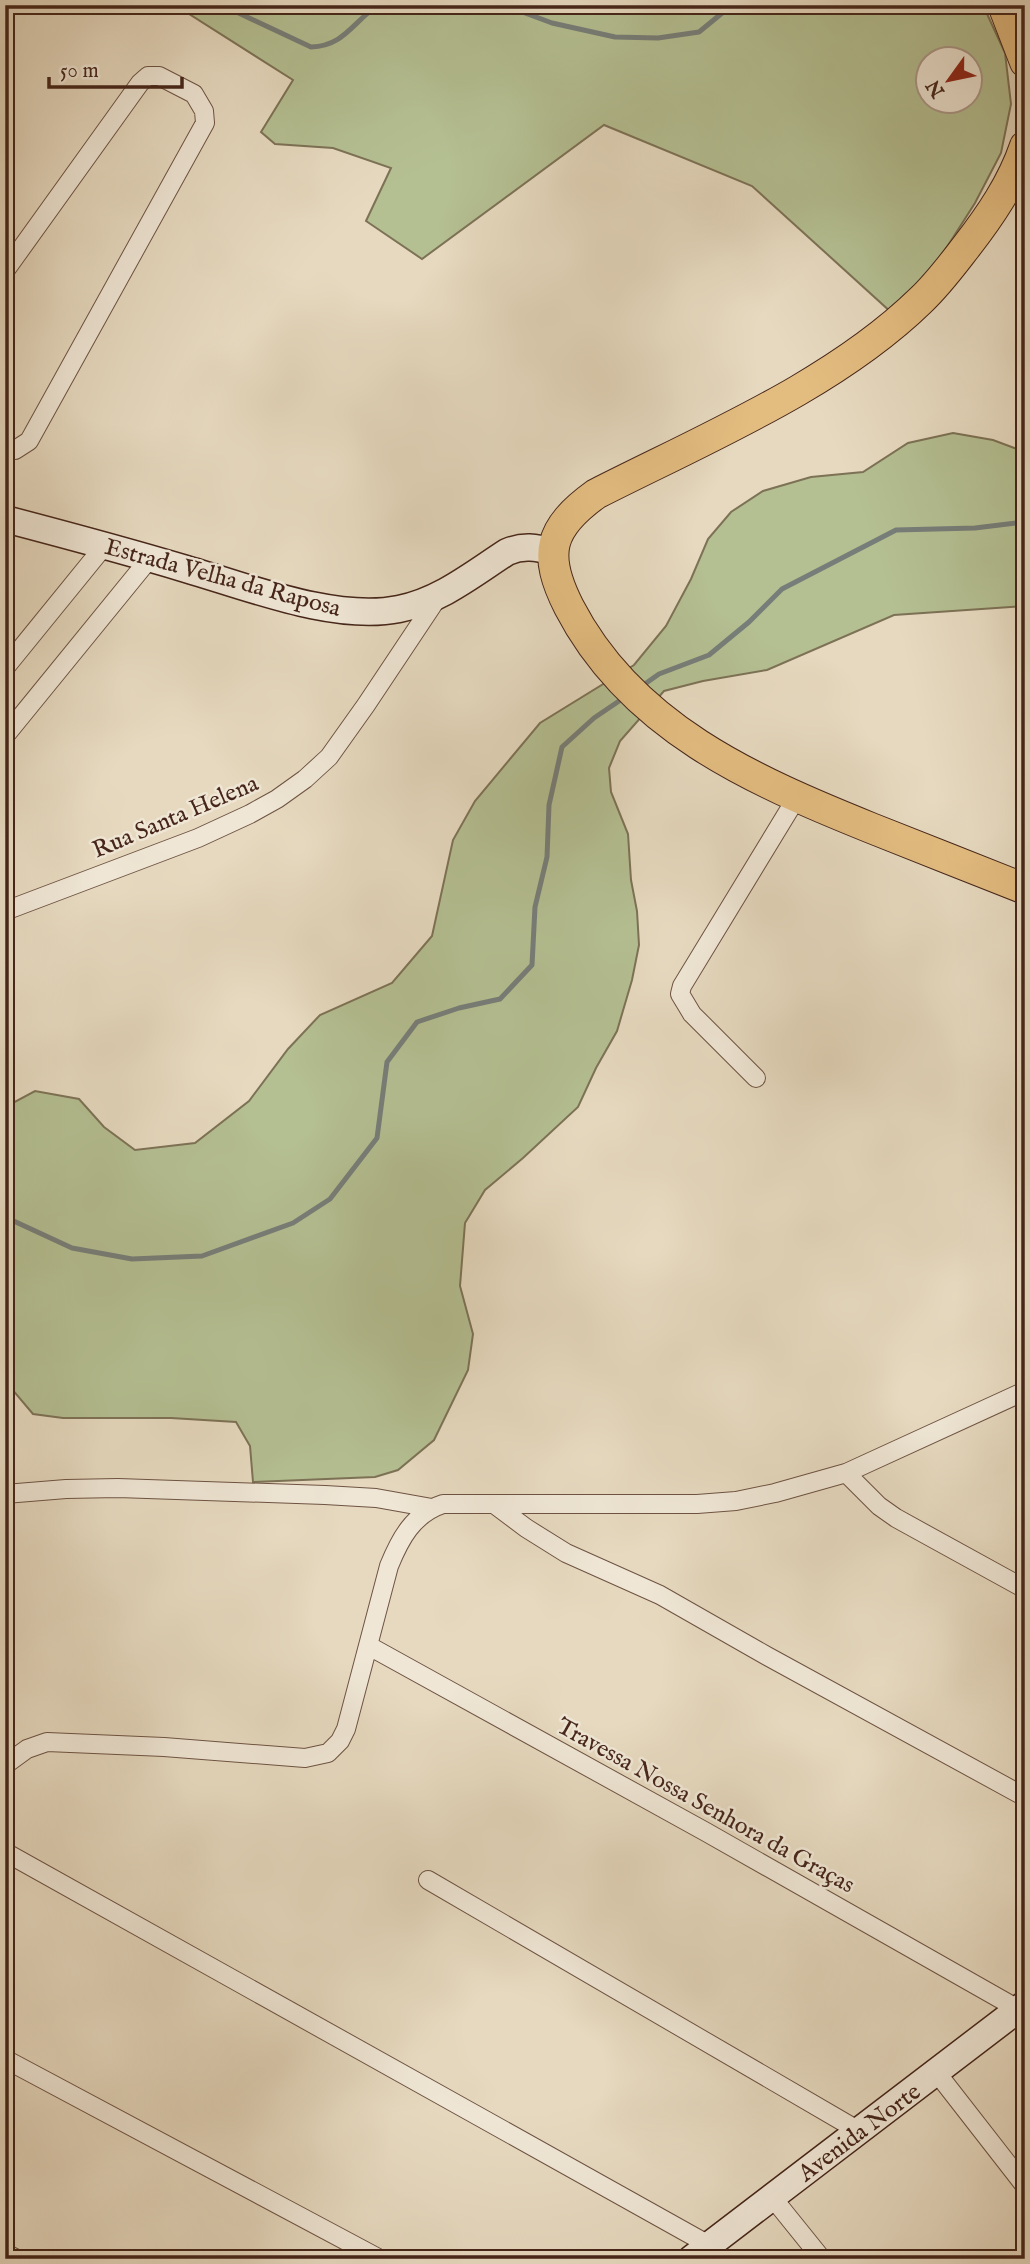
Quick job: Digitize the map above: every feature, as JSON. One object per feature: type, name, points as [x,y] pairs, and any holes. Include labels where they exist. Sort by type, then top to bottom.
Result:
[{"type":"main road","points":[[1003,5],[1025,62]]},
{"type":"main road","points":[[1025,146],[1016,173],[988,220],[921,300],[851,357],[804,387],[596,494],[564,522],[556,537],[553,552],[554,569],[562,592],[591,646],[631,692],[662,719],[734,766],[797,797],[1025,889]]},
{"type":"street","points":[[5,271],[140,83],[148,76],[159,76],[194,94],[204,111],[205,123],[29,441],[15,450],[5,447]]},
{"type":"street","name":"Estrada Velha da Raposa","points":[[5,519],[297,601],[346,611],[397,610],[438,597],[516,548],[527,547],[553,552]]},
{"type":"street","points":[[5,668],[105,545]]},
{"type":"street","points":[[5,736],[150,558]]},
{"type":"street","name":"Rua Santa Helena","points":[[5,911],[198,838],[250,814],[305,779],[329,757],[350,729],[438,597]]},
{"type":"street","points":[[756,1078],[692,1014],[680,994],[706,943],[797,797]]},
{"type":"street","points":[[5,1765],[27,1749],[47,1742],[164,1747],[305,1758],[328,1753],[340,1741],[346,1729],[389,1566],[409,1527],[432,1508],[443,1504],[723,1502],[775,1493],[846,1473],[1025,1391]]},
{"type":"street","points":[[846,1473],[878,1506],[896,1518],[1025,1589]]},
{"type":"street","points":[[5,1494],[118,1488],[325,1495],[376,1499],[432,1508]]},
{"type":"street","points":[[494,1504],[566,1553],[660,1595],[1025,1797]]},
{"type":"street","name":"Travessa Nossa Senhora da Graças","points":[[369,1646],[1021,2007]]},
{"type":"street","points":[[5,1853],[700,2252]]},
{"type":"street","points":[[428,1880],[859,2131]]},
{"type":"street","name":"Avenida Norte","points":[[700,2252],[1021,2007]]},
{"type":"street","points":[[5,2059],[380,2259]]},
{"type":"street","points":[[937,2073],[1025,2186]]},
{"type":"street","points":[[772,2197],[822,2259]]},
{"type":"street","points":[[5,2253],[17,2259]]},
{"type":"green space","points":[[175,5],[983,5],[1005,53],[1011,104],[1001,153],[975,203],[933,269],[892,313],[752,186],[604,125],[422,259],[366,221],[391,168],[333,148],[275,144],[261,132],[293,80]]},
{"type":"green space","points":[[953,433],[993,440],[1025,452],[1025,606],[894,615],[767,670],[664,691],[620,741],[609,768],[611,792],[628,834],[631,880],[637,911],[639,945],[632,980],[617,1031],[578,1107],[485,1190],[465,1223],[460,1286],[473,1334],[468,1370],[434,1440],[398,1470],[375,1477],[253,1482],[250,1446],[236,1422],[171,1418],[63,1418],[33,1414],[5,1381],[5,1104],[11,1104],[35,1091],[79,1099],[104,1127],[135,1150],[195,1143],[249,1101],[288,1049],[320,1015],[392,983],[432,936],[453,840],[475,801],[540,723],[634,665],[666,626],[708,539],[731,512],[763,491],[811,477],[863,472],[908,443]]},
{"type":"waterway","points":[[228,8],[311,47],[322,46],[340,38],[378,5]]},
{"type":"waterway","points":[[504,5],[552,23],[615,37],[658,38],[699,32],[732,5]]},
{"type":"waterway","points":[[642,686],[659,674],[709,655],[749,622],[782,589],[896,530],[975,528],[1025,522]]},
{"type":"waterway","points":[[5,1217],[72,1248],[132,1259],[202,1256],[293,1223],[330,1199],[377,1138],[387,1062],[417,1022],[459,1008],[500,999],[532,965],[535,907],[547,857],[549,805],[562,747],[594,718],[625,697]]}]
